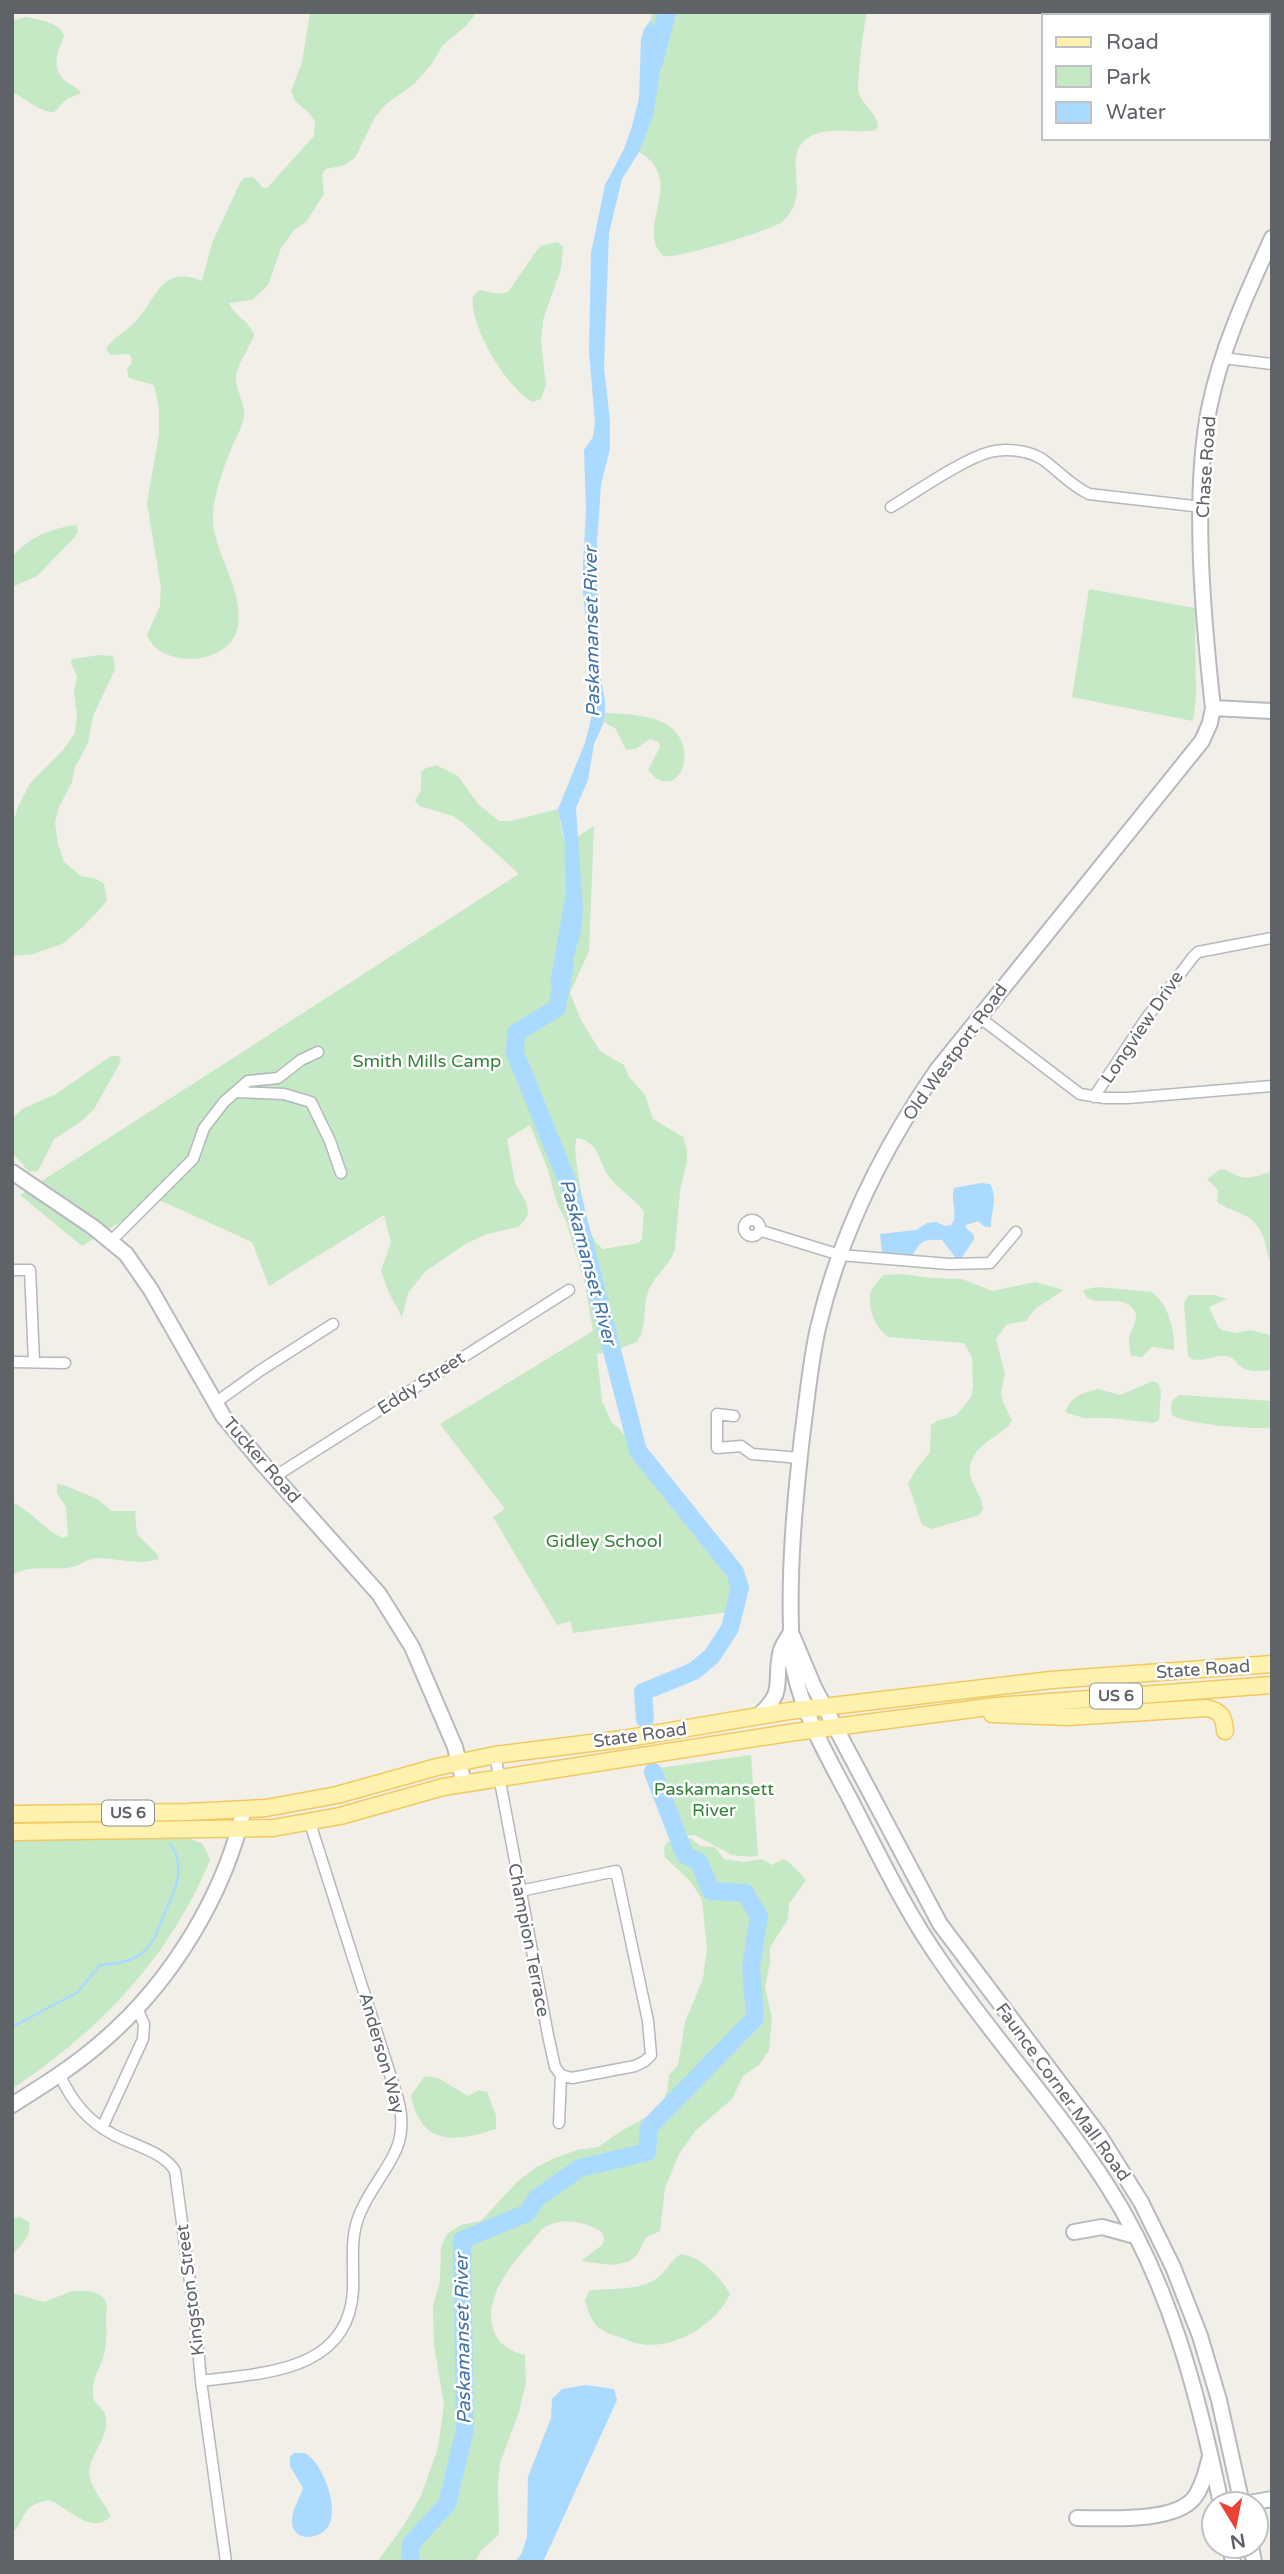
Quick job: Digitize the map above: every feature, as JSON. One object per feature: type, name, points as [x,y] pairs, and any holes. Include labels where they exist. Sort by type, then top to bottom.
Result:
[{"type":"main road","name":"Chase Road","points":[[1213,708],[1205,606],[1202,507],[1204,442],[1209,410],[1223,358],[1246,296],[1272,238]]},
{"type":"main road","points":[[1213,708],[1272,711]]},
{"type":"main road","name":"Old Westport Road","points":[[807,1709],[791,1661],[791,1588],[800,1458],[818,1330],[840,1255],[861,1201],[904,1119],[937,1070],[1202,741],[1213,708]]},
{"type":"main road","name":"Tucker Road","points":[[15,1178],[111,1241],[126,1254],[144,1279],[215,1403],[241,1439],[372,1584],[412,1647],[460,1762],[464,1783]]},
{"type":"main road","points":[[758,1716],[777,1694],[780,1651],[791,1633]]},
{"type":"main road","name":"Old Westport Road","points":[[791,1633],[824,1707]]},
{"type":"main road","name":"State Road","points":[[12,1814],[244,1809],[326,1798],[495,1755],[623,1739],[807,1709],[1051,1680],[1272,1664]]},
{"type":"main road","name":"State Road","points":[[12,1832],[272,1828],[310,1823],[464,1783],[815,1729],[1045,1701],[1272,1685]]},
{"type":"main road","name":"Faunce Corner Mall Road","points":[[824,1707],[940,1924],[1099,2135],[1141,2202],[1173,2267],[1200,2336],[1219,2400],[1239,2490]]},
{"type":"main road","points":[[962,1711],[1059,1717],[1206,1708],[1215,1710],[1222,1716],[1225,1731]]},
{"type":"main road","name":"Faunce Corner Mall Road","points":[[807,1709],[888,1874],[922,1933],[944,1967],[1086,2154],[1109,2188],[1135,2236],[1176,2330],[1193,2381],[1218,2490]]},
{"type":"main road","points":[[13,2106],[104,2041],[137,2008],[170,1968],[228,1862],[244,1809]]},
{"type":"main road","points":[[1074,2232],[1102,2227],[1135,2236]]},
{"type":"main road","points":[[1077,2518],[1161,2515],[1177,2511],[1191,2502],[1197,2493],[1210,2455]]},
{"type":"street","points":[[1223,358],[1272,364]]},
{"type":"street","points":[[891,507],[963,464],[990,452],[1013,451],[1042,459],[1073,487],[1089,494],[1202,507]]},
{"type":"street","name":"Longview Drive","points":[[1094,1097],[1145,1020],[1198,952],[1272,938]]},
{"type":"street","name":"Longview Drive","points":[[979,1017],[1080,1094],[1128,1098],[1272,1086]]},
{"type":"street","points":[[111,1241],[193,1159],[204,1128],[223,1102],[248,1081],[278,1078],[301,1060],[318,1052]]},
{"type":"street","points":[[237,1092],[284,1094],[311,1102],[330,1141],[341,1173]]},
{"type":"street","points":[[762,1231],[840,1255],[949,1264],[990,1263],[1016,1232]]},
{"type":"street","points":[[12,1270],[30,1270],[34,1361]]},
{"type":"street","name":"Eddy Street","points":[[274,1477],[569,1290]]},
{"type":"street","points":[[215,1403],[333,1324]]},
{"type":"street","points":[[12,1362],[65,1363]]},
{"type":"street","points":[[734,1416],[718,1414],[718,1448],[741,1446],[752,1454],[800,1458]]},
{"type":"street","name":"Champion Terrace","points":[[495,1755],[555,2067],[561,2075],[559,2123]]},
{"type":"street","name":"Anderson Way","points":[[201,2381],[281,2370],[300,2364],[318,2354],[339,2333],[348,2319],[352,2298],[352,2244],[355,2226],[365,2203],[397,2150],[402,2124],[400,2107],[310,1823]]},
{"type":"street","points":[[520,1891],[617,1871],[652,2051],[649,2058],[635,2066],[572,2078],[561,2075]]},
{"type":"street","points":[[102,2128],[143,2039],[144,2024],[137,2008]]},
{"type":"street","name":"Kingston Street","points":[[60,2075],[73,2100],[102,2128],[155,2155],[170,2164],[175,2171],[226,2562]]},
{"type":"green space","points":[[310,12],[477,12],[466,26],[443,45],[431,65],[414,84],[385,105],[375,117],[355,158],[342,166],[325,169],[322,175],[324,194],[306,222],[294,230],[281,248],[268,285],[252,300],[229,303],[254,335],[236,374],[236,384],[244,410],[243,419],[216,494],[213,514],[215,535],[237,603],[237,630],[224,649],[202,658],[177,658],[156,648],[147,635],[160,606],[161,588],[147,503],[159,434],[159,408],[154,385],[129,378],[127,369],[132,363],[131,356],[110,355],[106,349],[135,322],[161,286],[169,280],[188,277],[202,281],[212,243],[240,183],[244,178],[253,177],[263,188],[267,188],[314,136],[315,122],[295,101],[291,91],[302,63]]},
{"type":"green space","points":[[652,12],[867,12],[858,88],[861,98],[877,121],[876,130],[828,131],[811,136],[803,142],[796,156],[796,197],[792,209],[782,222],[723,244],[664,256],[656,245],[654,232],[660,177],[653,164],[639,152],[659,41],[651,20]]},
{"type":"green space","points":[[25,17],[53,24],[64,36],[57,58],[57,68],[63,79],[81,93],[67,99],[54,112],[38,108],[12,92],[12,21]]},
{"type":"green space","points":[[558,242],[563,247],[561,269],[543,320],[541,342],[546,385],[541,399],[533,402],[512,384],[492,355],[477,323],[473,296],[480,290],[499,294],[508,292],[540,246]]},
{"type":"green space","points":[[76,525],[78,531],[75,537],[37,576],[12,587],[12,557],[18,550],[41,535]]},
{"type":"green space","points":[[1089,589],[1195,608],[1196,698],[1193,721],[1072,697]]},
{"type":"green space","points":[[113,656],[115,669],[93,716],[88,743],[75,767],[72,782],[59,807],[55,823],[64,862],[81,876],[104,884],[107,901],[84,926],[62,944],[33,954],[12,956],[12,825],[30,783],[63,750],[75,733],[77,715],[74,692],[77,677],[72,659]]},
{"type":"green space","points":[[605,713],[650,718],[664,723],[676,733],[683,745],[685,757],[677,777],[668,781],[659,780],[648,770],[660,747],[659,742],[650,739],[635,749],[626,750],[615,728],[604,722]]},
{"type":"green space","points":[[436,765],[458,776],[478,804],[499,821],[511,821],[558,809],[566,844],[594,826],[589,951],[570,993],[581,1020],[600,1051],[624,1065],[629,1077],[645,1095],[653,1119],[683,1137],[687,1150],[680,1190],[675,1249],[648,1292],[643,1330],[637,1342],[597,1354],[602,1401],[611,1421],[645,1455],[732,1580],[735,1589],[728,1612],[573,1633],[571,1621],[557,1625],[493,1517],[505,1509],[440,1424],[593,1331],[585,1284],[566,1221],[557,1203],[547,1167],[530,1125],[507,1139],[515,1183],[526,1202],[528,1214],[525,1220],[518,1227],[487,1234],[467,1243],[426,1271],[408,1293],[402,1317],[381,1271],[391,1242],[384,1215],[269,1286],[252,1242],[157,1199],[82,1246],[20,1195],[519,874],[453,816],[419,806],[415,801],[421,790],[421,772]],"holes":[[[577,1138],[585,1140],[595,1149],[611,1179],[644,1211],[642,1239],[639,1243],[603,1249],[591,1234],[575,1145]]]},
{"type":"green space","points":[[111,1056],[119,1056],[121,1061],[94,1109],[82,1121],[54,1139],[38,1171],[29,1172],[12,1152],[12,1119],[22,1109],[56,1094]]},
{"type":"green space","points":[[1224,1169],[1237,1176],[1247,1177],[1272,1171],[1272,1270],[1256,1224],[1250,1218],[1217,1202],[1218,1190],[1207,1179]]},
{"type":"green space","points":[[884,1275],[962,1279],[992,1291],[1035,1282],[1064,1290],[1036,1308],[1026,1321],[1007,1324],[996,1339],[1005,1374],[1001,1394],[1012,1421],[981,1447],[971,1461],[971,1476],[983,1509],[979,1515],[932,1529],[922,1525],[908,1483],[930,1452],[931,1425],[957,1415],[971,1397],[972,1357],[964,1343],[888,1337],[880,1329],[872,1313],[871,1292]]},
{"type":"green space","points":[[1097,1287],[1152,1292],[1162,1303],[1169,1318],[1174,1335],[1174,1350],[1152,1347],[1142,1357],[1131,1356],[1129,1339],[1136,1319],[1135,1312],[1130,1305],[1123,1302],[1092,1300],[1083,1290]]},
{"type":"green space","points":[[1189,1295],[1213,1295],[1227,1299],[1209,1307],[1222,1330],[1236,1333],[1251,1330],[1272,1336],[1272,1370],[1246,1370],[1228,1356],[1191,1359],[1188,1355],[1184,1303]]},
{"type":"green space","points":[[1153,1381],[1158,1383],[1161,1391],[1159,1420],[1154,1423],[1084,1418],[1065,1412],[1070,1402],[1081,1394],[1098,1389],[1120,1395]]},
{"type":"green space","points":[[1179,1395],[1272,1401],[1272,1428],[1220,1426],[1180,1418],[1172,1415],[1171,1409],[1173,1401]]},
{"type":"green space","points":[[57,1484],[99,1500],[111,1511],[135,1511],[137,1534],[159,1559],[136,1562],[94,1558],[72,1567],[34,1569],[12,1575],[12,1502],[55,1534],[62,1538],[68,1536],[66,1507],[57,1493]]},
{"type":"green space","name":"Paskamansett River","points":[[751,1755],[758,1855],[732,1855],[695,1835],[677,1836],[679,1828],[658,1768]]},
{"type":"green space","points":[[186,1837],[203,1844],[210,1860],[193,1896],[153,1960],[103,2017],[12,2089],[12,1839]]},
{"type":"green space","points":[[691,1838],[700,1846],[715,1847],[724,1859],[743,1862],[762,1859],[772,1865],[783,1859],[806,1880],[789,1904],[788,1919],[770,1947],[765,1987],[772,2018],[769,2050],[759,2065],[743,2076],[732,2099],[696,2130],[679,2154],[665,2188],[660,2231],[646,2237],[637,2255],[628,2262],[612,2265],[581,2261],[602,2245],[602,2232],[580,2223],[557,2222],[542,2229],[503,2278],[494,2297],[491,2319],[493,2329],[504,2345],[525,2355],[526,2383],[519,2412],[500,2463],[499,2534],[481,2551],[475,2562],[377,2562],[421,2496],[438,2448],[444,2405],[434,2345],[433,2306],[440,2281],[441,2247],[447,2234],[461,2225],[481,2221],[517,2182],[535,2168],[577,2150],[598,2147],[659,2110],[662,2104],[669,2075],[678,2065],[685,2022],[703,1979],[707,1948],[702,1900],[691,1882],[665,1857],[664,1848],[667,1842]]},
{"type":"green space","points":[[425,2076],[438,2078],[468,2096],[479,2090],[487,2092],[496,2115],[496,2129],[454,2138],[431,2132],[416,2112],[411,2095]]},
{"type":"green space","points":[[20,2217],[29,2222],[29,2232],[12,2255],[12,2218]]},
{"type":"green space","points":[[681,2254],[696,2259],[709,2268],[730,2294],[716,2315],[694,2332],[668,2343],[654,2345],[630,2341],[608,2333],[596,2325],[585,2301],[589,2291],[648,2283],[660,2276]]},
{"type":"green space","points":[[72,2291],[98,2294],[107,2306],[105,2349],[93,2389],[95,2401],[105,2414],[106,2425],[89,2471],[94,2488],[111,2516],[103,2522],[88,2522],[48,2500],[33,2505],[12,2534],[12,2293],[44,2302]]},
{"type":"water","points":[[651,20],[659,41],[660,72],[653,116],[639,152],[622,179],[609,233],[604,367],[610,448],[601,485],[597,542],[598,660],[605,713],[594,744],[588,780],[576,808],[583,910],[581,931],[569,973],[569,989],[550,983],[566,893],[565,843],[558,809],[585,743],[592,715],[588,703],[590,663],[582,585],[586,509],[584,450],[593,437],[595,422],[589,352],[591,253],[605,185],[624,149],[632,126],[639,98],[641,40],[644,29]]},
{"type":"water","points":[[990,1184],[993,1190],[991,1227],[985,1227],[978,1221],[966,1225],[974,1239],[959,1262],[942,1240],[924,1241],[910,1258],[890,1259],[882,1253],[880,1234],[916,1230],[927,1223],[951,1225],[954,1216],[954,1188]]},
{"type":"water","points":[[586,2385],[614,2389],[617,2400],[543,2562],[515,2562],[522,2553],[527,2536],[528,2477],[551,2418],[552,2399],[562,2389]]},
{"type":"water","points":[[294,2453],[305,2453],[312,2458],[324,2476],[331,2499],[331,2520],[327,2528],[311,2537],[300,2535],[293,2527],[293,2512],[303,2488],[290,2466],[290,2457]]},
{"type":"waterway","name":"Paskamanset River","points":[[654,63],[667,12]]},
{"type":"waterway","name":"Paskamanset River","points":[[565,964],[557,1008],[516,1033],[515,1053],[570,1188],[638,1451],[735,1572],[740,1588],[730,1628],[712,1656],[694,1671],[643,1692],[645,1719]]},
{"type":"waterway","name":"Paskamanset River","points":[[410,2562],[411,2544],[447,2504],[465,2430],[462,2240],[527,2213],[537,2198],[580,2168],[647,2152],[649,2127],[755,2018],[751,1967],[759,1916],[745,1893],[711,1891],[699,1862],[685,1855],[653,1772]]},
{"type":"waterway","points":[[12,2027],[78,1992],[100,1965],[127,1961],[147,1948],[158,1931],[177,1882],[179,1867],[175,1851],[170,1844]]},
{"type":"park label","name":"Smith Mills Camp","points":[[427,1061]]},
{"type":"park label","name":"Gidley School","points":[[604,1541]]}]
